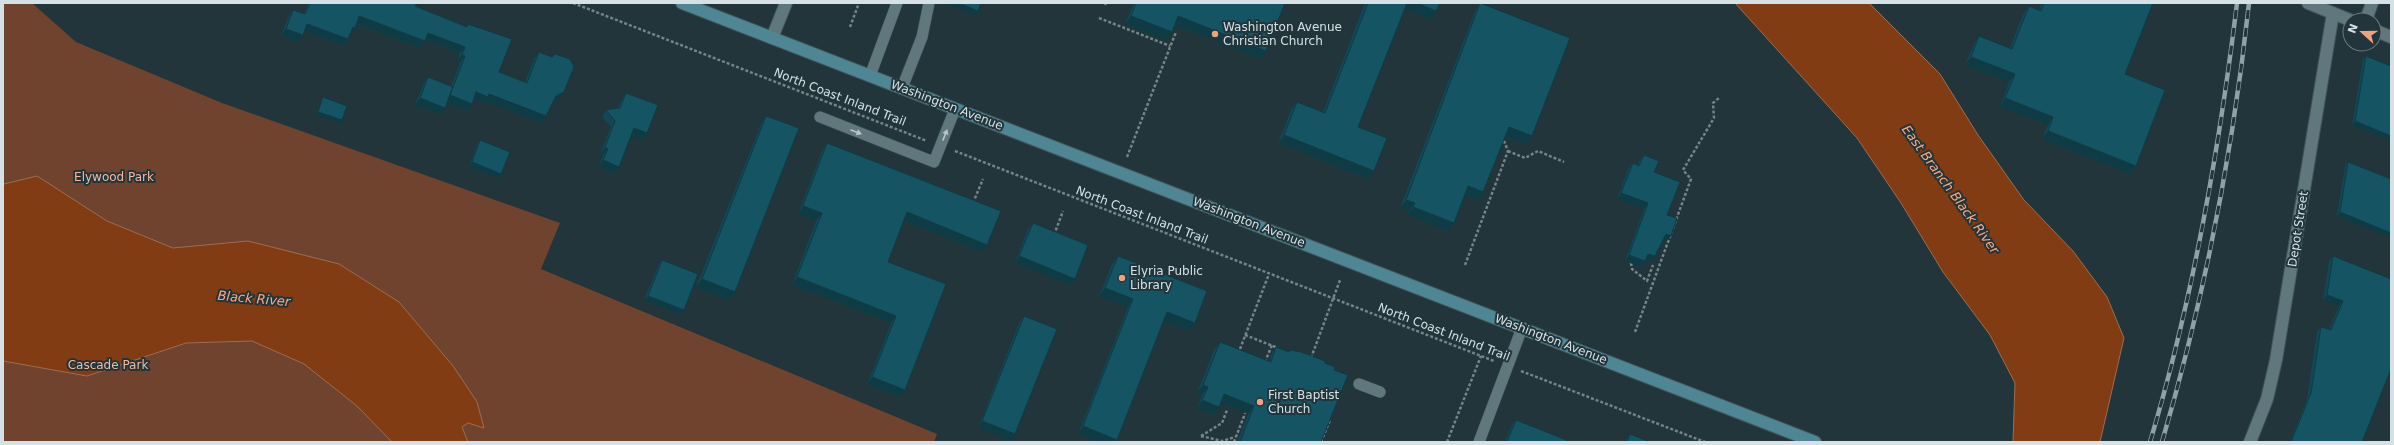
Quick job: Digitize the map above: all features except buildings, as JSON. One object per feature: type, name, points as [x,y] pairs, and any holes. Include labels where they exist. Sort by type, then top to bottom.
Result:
[{"type":"street","name":"Washington Avenue","points":[[682,3],[1815,442]]},
{"type":"street","points":[[772,38],[786,3]]},
{"type":"street","points":[[2308,3],[2342,17]]},
{"type":"street","name":"Depot Street","points":[[2250,442],[2267,399],[2276,360],[2333,13]]},
{"type":"lane","points":[[870,76],[897,3]]},
{"type":"lane","points":[[902,88],[922,37],[929,3]]},
{"type":"lane","points":[[820,117],[934,162],[955,108]]},
{"type":"lane","points":[[1478,442],[1522,328]]},
{"type":"lane","points":[[1359,384],[1380,392]]},
{"type":"path","name":"North Coast Inland Trail","points":[[573,3],[1705,442]]},
{"type":"path","points":[[850,27],[860,3]]},
{"type":"path","points":[[1099,18],[1170,46]]},
{"type":"path","points":[[1127,157],[1176,32]]},
{"type":"path","points":[[1635,332],[1691,179],[1684,170],[1708,131],[1714,118],[1713,103],[1719,98]]},
{"type":"path","points":[[1464,265],[1508,151],[1504,141]]},
{"type":"path","points":[[1508,151],[1525,158],[1538,151],[1564,162]]},
{"type":"path","points":[[971,209],[983,179]]},
{"type":"path","points":[[1052,239],[1063,211]]},
{"type":"path","points":[[1631,263],[1632,269],[1652,285]]},
{"type":"path","points":[[1647,281],[1653,265]]},
{"type":"path","points":[[1240,349],[1269,274]]},
{"type":"path","points":[[1310,360],[1340,280]]},
{"type":"path","points":[[1245,335],[1284,350]]},
{"type":"path","points":[[1263,366],[1272,345]]},
{"type":"path","points":[[1447,442],[1481,356]]},
{"type":"path","points":[[1304,358],[1316,363]]},
{"type":"path","points":[[1234,442],[1247,408]]},
{"type":"path","points":[[1227,410],[1222,423],[1201,436],[1222,441],[1236,437]]},
{"type":"path","points":[[1322,442],[1333,412]]},
{"type":"green space","name":"Elywood Park","points":[[3,3],[32,3],[76,42],[222,103],[560,223],[541,269],[937,434],[934,442],[3,442]]},
{"type":"water","name":"East Branch Black River","points":[[1735,3],[1869,3],[1940,74],[1978,135],[2024,200],[2073,251],[2107,297],[2124,338],[2100,442],[2013,442],[2015,383],[1990,335],[1943,272],[1901,203],[1857,138]]},
{"type":"water","name":"Black River","points":[[37,176],[107,221],[173,248],[248,241],[339,264],[399,302],[453,366],[477,402],[484,428],[468,423],[462,427],[468,442],[392,442],[357,406],[304,364],[252,341],[186,343],[87,376],[3,361],[3,183]]},
{"type":"railway","points":[[2150,442],[2179,334],[2203,224],[2222,114],[2237,3]]},
{"type":"railway","points":[[2162,442],[2204,279],[2226,169],[2235,114],[2249,3]]},
{"type":"place","name":"Washington Avenue Christian Church","points":[[1215,34]]},
{"type":"place","name":"Elyria Public Library","points":[[1122,278]]},
{"type":"place","name":"First Baptist Church","points":[[1260,402]]},
{"type":"park label","name":"Cascade Park","points":[[108,365]]}]
